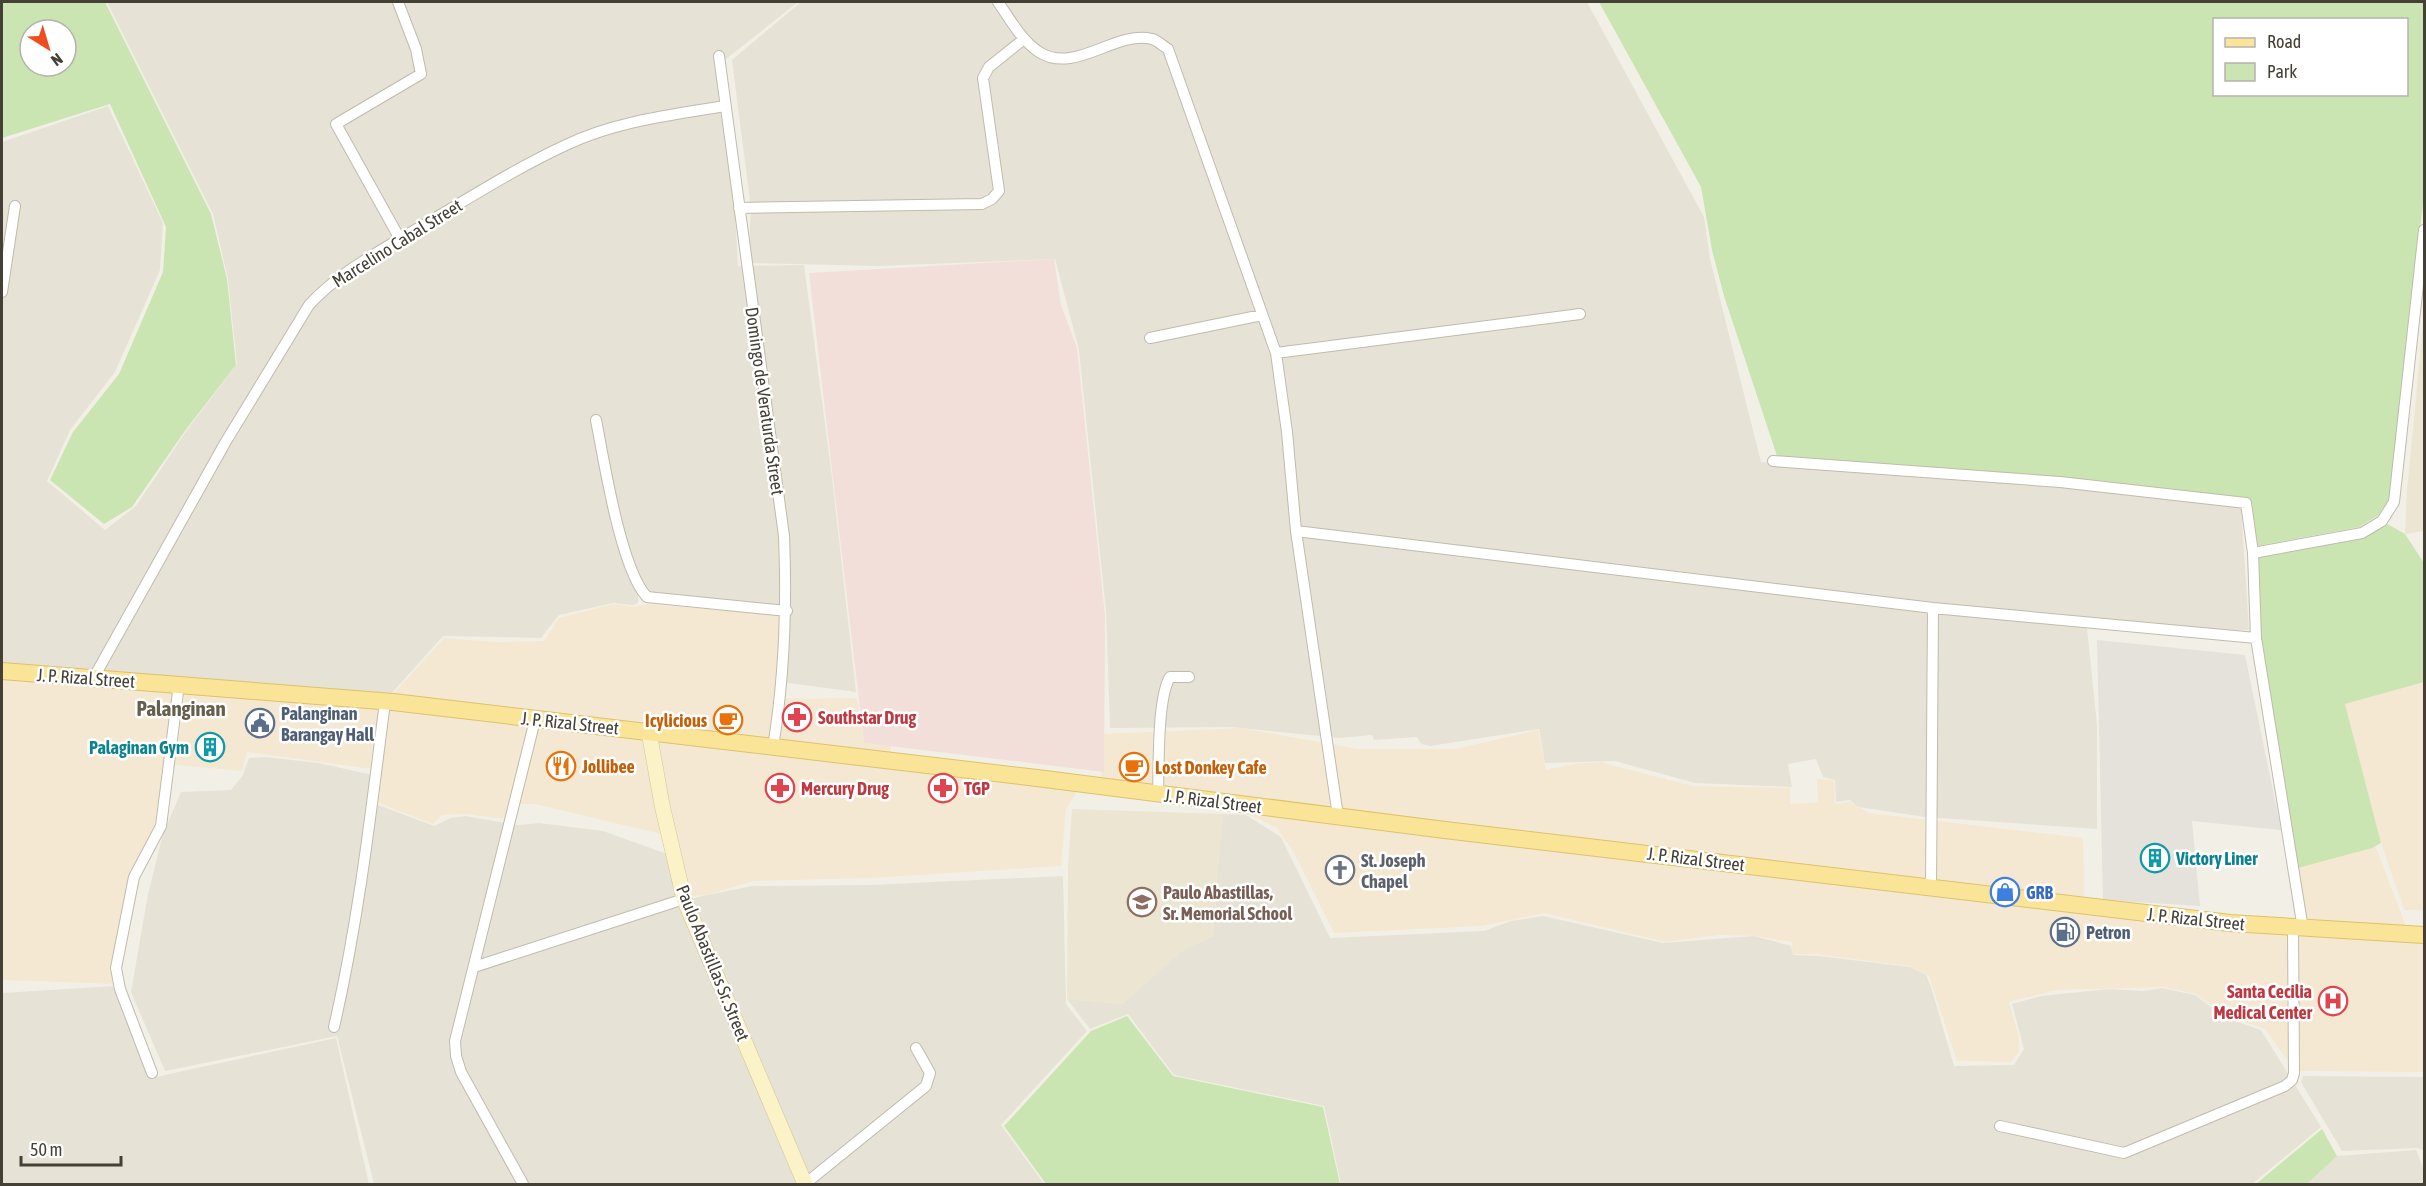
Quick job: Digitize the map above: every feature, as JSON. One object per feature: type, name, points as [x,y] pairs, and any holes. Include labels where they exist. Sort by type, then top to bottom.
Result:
[{"type":"main road","name":"J. P. Rizal Street","points":[[2,670],[385,702],[1930,888],[2298,929],[2424,935]]},
{"type":"main road","name":"Paulo Abastillas Sr. Street","points":[[649,732],[662,805],[684,899],[805,1184]]},
{"type":"street","points":[[398,2],[416,49],[421,74],[336,124],[400,239]]},
{"type":"street","points":[[998,2],[1024,39],[1039,52],[1051,57],[1069,58],[1133,39],[1153,39],[1168,50],[1276,353],[1284,408],[1296,531],[1338,816]]},
{"type":"street","points":[[739,208],[982,204],[992,200],[999,191],[983,78],[989,67],[1024,39]]},
{"type":"street","name":"Domingo de Veraturda Street","points":[[719,56],[784,536],[787,611],[784,674],[773,747]]},
{"type":"street","name":"Marcelino Cabal Street","points":[[93,679],[225,443],[309,305],[336,280],[400,239],[568,144],[646,119],[725,106]]},
{"type":"street","points":[[2,292],[15,206]]},
{"type":"street","points":[[2253,553],[2362,533],[2382,521],[2394,501],[2424,230]]},
{"type":"street","points":[[1276,353],[1580,314]]},
{"type":"street","points":[[1150,338],[1262,315]]},
{"type":"street","points":[[596,420],[611,500],[636,581],[647,597],[787,611]]},
{"type":"street","points":[[1773,461],[2060,482],[2246,502],[2253,553],[2256,638],[2298,929],[2292,1080],[2285,1086],[2124,1153],[2000,1126]]},
{"type":"street","points":[[1296,531],[1933,608],[2256,638]]},
{"type":"street","points":[[1930,888],[1933,608]]},
{"type":"street","points":[[1158,794],[1162,714],[1167,682],[1170,677],[1189,676]]},
{"type":"street","points":[[152,1073],[120,989],[116,968],[134,877],[161,826],[179,684]]},
{"type":"street","points":[[334,1027],[349,960],[364,868],[385,702]]},
{"type":"street","points":[[523,1185],[461,1072],[456,1056],[455,1041],[535,720]]},
{"type":"street","points":[[474,968],[684,899]]},
{"type":"street","points":[[805,1184],[926,1086],[930,1073],[916,1048]]},
{"type":"shaded area","points":[[107,2],[798,2],[726,59],[738,266],[804,265],[832,477],[856,692],[781,682],[777,605],[638,593],[638,603],[633,605],[613,603],[559,615],[541,638],[443,636],[391,694],[2,663],[2,142],[108,106],[163,223],[160,270],[115,372],[70,430],[47,481],[105,530],[136,506],[189,427],[237,364],[228,279],[213,214]]},
{"type":"shaded area","points":[[801,2],[1587,2],[1704,217],[1710,259],[1761,462],[2152,493],[2241,507],[2249,630],[2220,630],[2086,618],[2097,725],[2097,829],[1925,817],[1858,807],[1850,800],[1836,802],[1835,780],[1823,777],[1816,759],[1788,764],[1792,787],[1695,783],[1615,761],[1545,763],[1539,729],[1430,746],[1421,744],[1417,737],[1374,740],[1372,735],[1339,738],[1231,727],[1110,728],[1106,611],[1079,350],[1055,259],[879,266],[748,263],[751,209],[732,60]]},
{"type":"shaded area","points":[[1054,259],[1061,305],[1077,348],[1105,616],[1104,772],[864,743],[809,273]]},
{"type":"shaded area","points":[[2424,314],[2424,531],[2405,534],[2407,491]]},
{"type":"shaded area","points":[[613,604],[633,607],[647,604],[781,615],[777,675],[768,743],[393,694],[444,638],[495,642],[544,641],[559,618]]},
{"type":"shaded area","points":[[2097,640],[2245,655],[2281,830],[2192,821],[2200,906],[2103,900]]},
{"type":"shaded area","points":[[2,676],[175,689],[158,826],[131,876],[117,984],[2,980]]},
{"type":"shaded area","points":[[2424,682],[2424,910],[2404,910],[2381,843],[2345,704]]},
{"type":"shaded area","points":[[186,685],[773,747],[780,699],[857,698],[864,743],[891,746],[891,761],[1081,786],[1066,809],[1061,866],[871,878],[753,881],[707,895],[684,897],[669,836],[535,804],[516,804],[512,818],[467,814],[442,815],[433,824],[376,802],[380,770],[247,752],[242,771],[175,765]]},
{"type":"shaded area","points":[[1241,728],[1358,749],[1455,749],[1538,730],[1546,770],[1574,764],[1600,762],[1693,786],[1790,788],[1790,804],[1818,802],[1817,779],[1834,780],[1835,804],[1850,802],[1869,813],[2083,838],[2084,897],[1101,787],[1101,734]]},
{"type":"shaded area","points":[[265,757],[319,763],[372,775],[369,805],[381,806],[434,826],[451,818],[465,816],[518,825],[539,823],[603,831],[670,855],[801,1184],[374,1184],[337,1036],[165,1071],[131,992],[148,894],[163,834],[181,792],[231,790],[243,775],[249,758]]},
{"type":"shaded area","points":[[1248,806],[2306,929],[2289,870],[2375,845],[2409,934],[2424,935],[2424,1072],[2295,1071],[2265,1029],[2224,1015],[2196,994],[2164,987],[2056,990],[2009,1002],[2019,1037],[2019,1052],[2011,1062],[1957,1061],[1929,976],[1909,966],[1815,954],[1793,954],[1792,942],[1755,936],[1718,935],[1666,942],[1544,913],[1482,926],[1334,933],[1294,853],[1277,828],[1250,815]]},
{"type":"shaded area","name":"Paulo Abastillas, Sr. Memorial School","points":[[1072,809],[1222,814],[1213,936],[1184,949],[1122,1004],[1067,999],[1068,868]]},
{"type":"shaded area","points":[[1222,814],[1246,815],[1281,837],[1330,938],[1484,931],[1511,921],[1543,916],[1663,943],[1754,936],[1791,946],[1793,955],[1910,967],[1926,975],[1954,1066],[2014,1065],[2024,1049],[2012,1004],[2041,996],[2109,989],[2144,991],[2162,988],[2195,995],[2226,1018],[2261,1030],[2321,1127],[2252,1184],[1341,1184],[1324,1106],[1174,1075],[1128,1014],[1090,1029],[1067,999],[1122,1004],[1184,949],[1213,936]]},
{"type":"shaded area","points":[[1063,876],[1066,1004],[1087,1031],[1001,1125],[1044,1184],[811,1184],[737,1014],[693,898],[752,886],[872,885]]},
{"type":"shaded area","points":[[115,986],[151,1078],[336,1038],[369,1184],[2,1184],[2,993]]},
{"type":"shaded area","points":[[2303,1076],[2424,1077],[2424,1151],[2418,1148],[2342,1151],[2301,1082]]},
{"type":"shaded area","points":[[2416,1150],[2424,1170],[2424,1184],[2307,1184],[2337,1156]]},
{"type":"green space","points":[[2,2],[105,2],[211,214],[227,279],[236,365],[187,428],[132,507],[104,524],[50,480],[73,432],[119,374],[163,272],[166,227],[110,104],[2,138]]},
{"type":"green space","points":[[1599,2],[2424,2],[2424,194],[2391,496],[2379,515],[2359,527],[2251,547],[2244,497],[1777,456],[1724,296],[1712,250],[1701,187]]},
{"type":"green space","points":[[2382,521],[2405,534],[2424,563],[2424,682],[2345,704],[2381,843],[2372,848],[2294,869],[2256,638],[2253,553],[2362,533]]},
{"type":"green space","points":[[1127,1016],[1173,1076],[1323,1107],[1340,1184],[1046,1184],[1004,1126],[1091,1031]]},
{"type":"green space","points":[[2322,1129],[2337,1156],[2307,1184],[2256,1184]]},
{"type":"place","name":"Southstar Drug","points":[[797,717]]},
{"type":"place","name":"Icylicious","points":[[728,720]]},
{"type":"place","name":"Palanginan Barangay Hall","points":[[260,723]]},
{"type":"place","name":"Palaginan Gym","points":[[210,747]]},
{"type":"place","name":"Jollibee","points":[[561,766]]},
{"type":"place","name":"Lost Donkey Cafe","points":[[1134,767]]},
{"type":"place","name":"Mercury Drug","points":[[780,788]]},
{"type":"place","name":"TGP","points":[[943,788]]},
{"type":"place","name":"Victory Liner","points":[[2155,858]]},
{"type":"place","name":"St. Joseph Chapel","points":[[1340,870]]},
{"type":"place","name":"GRB","points":[[2005,892]]},
{"type":"place","name":"Paulo Abastillas, Sr. Memorial School","points":[[1142,902]]},
{"type":"place","name":"Petron","points":[[2065,932]]},
{"type":"place","name":"Santa Cecilia Medical Center","points":[[2333,1001]]},
{"type":"district","name":"Palanginan","points":[[181,708]]}]
